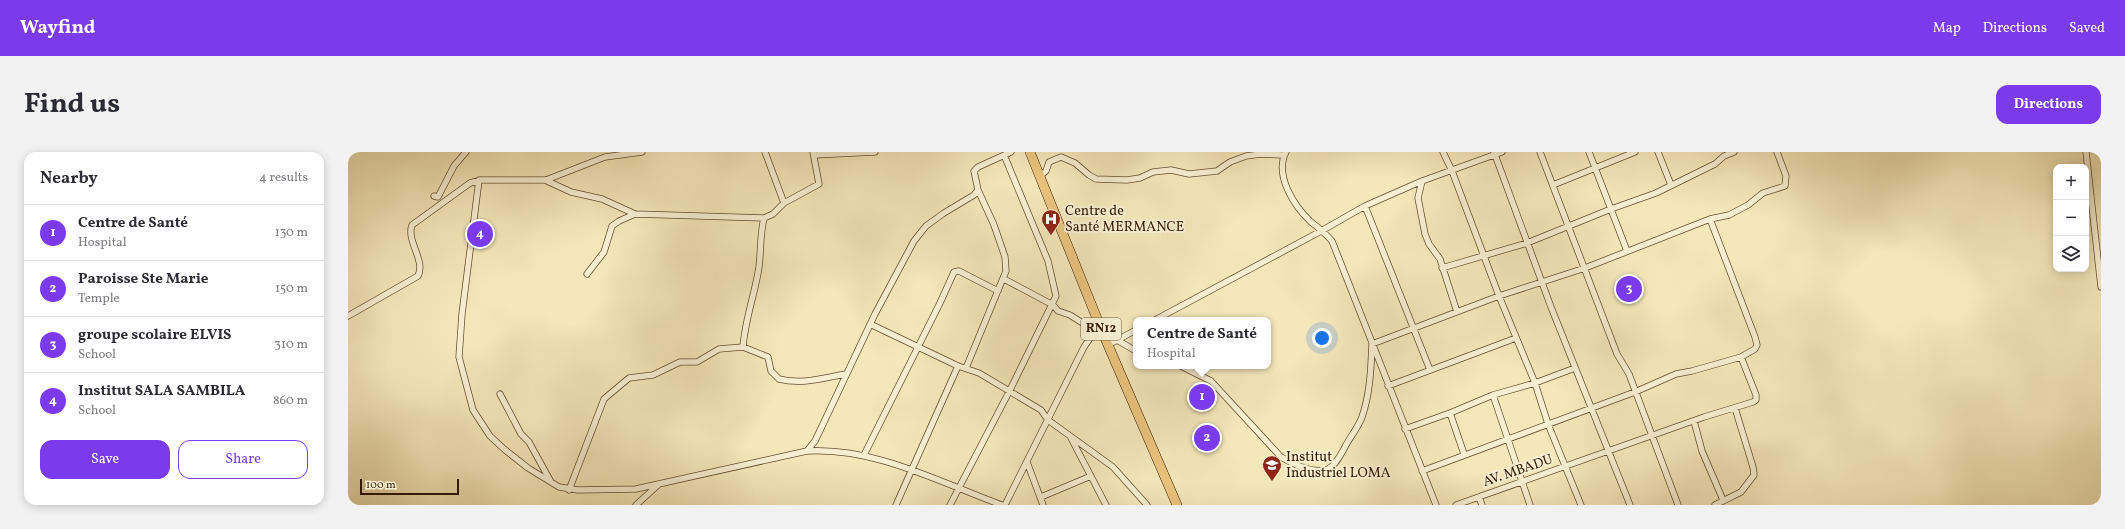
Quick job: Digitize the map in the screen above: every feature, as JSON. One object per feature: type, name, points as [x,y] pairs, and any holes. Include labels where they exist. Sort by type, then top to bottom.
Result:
[{"type":"main road","name":"RN12","points":[[1030,152],[1098,331],[1108,345],[1177,505]]},
{"type":"street","points":[[434,196],[438,196],[454,166],[466,152]]},
{"type":"street","points":[[348,316],[418,276],[420,268],[411,232],[412,225],[470,183],[479,180],[545,180],[563,175],[599,158],[642,152]]},
{"type":"street","points":[[765,152],[784,204]]},
{"type":"street","points":[[545,180],[571,192],[602,199],[635,214],[764,218],[772,214],[784,204],[819,184],[813,154],[875,152]]},
{"type":"street","points":[[966,368],[1004,279],[1006,271],[1005,257],[994,225],[978,190],[975,170],[1010,152]]},
{"type":"street","points":[[1058,158],[1060,152]]},
{"type":"street","points":[[1443,152],[1452,171],[1499,296],[1535,383],[1548,424],[1581,505]]},
{"type":"street","points":[[1161,317],[1365,206],[1422,181],[1452,171],[1495,153],[1502,152]]},
{"type":"street","points":[[1540,152],[1617,354],[1629,374],[1678,505]]},
{"type":"street","points":[[1589,152],[1627,251]]},
{"type":"street","points":[[1553,185],[1635,152]]},
{"type":"street","points":[[1658,152],[1671,185]]},
{"type":"street","points":[[1442,268],[1527,244],[1611,209],[1656,193],[1715,164],[1724,156],[1734,152]]},
{"type":"street","points":[[1372,344],[1499,296],[1585,268],[1710,219],[1729,215],[1748,205],[1763,193],[1786,186],[1786,176],[1777,152]]},
{"type":"street","points":[[2086,152],[2101,287]]},
{"type":"street","points":[[1040,176],[1046,171],[1049,162],[1061,157],[1075,163],[1096,179],[1127,180],[1140,178],[1153,172],[1171,170],[1189,174],[1217,171],[1230,162],[1246,156],[1285,153],[1283,172],[1295,203],[1311,222],[1323,230],[1332,241],[1436,505]]},
{"type":"street","points":[[1495,153],[1527,244],[1630,505]]},
{"type":"street","points":[[950,505],[957,488],[1053,306],[1056,296],[1048,261],[1004,155]]},
{"type":"street","points":[[479,180],[459,346],[462,370],[473,410],[490,436],[522,463],[551,482],[569,490],[628,489],[658,484],[806,451],[828,450],[864,455],[911,470],[1003,505],[1027,462],[1084,347],[1098,331],[1070,315],[1058,311],[1053,306],[1004,279]]},
{"type":"street","points":[[1422,181],[1418,198],[1425,234],[1429,244],[1440,259],[1457,312]]},
{"type":"street","points":[[806,451],[815,441],[870,324],[914,241],[926,226],[974,195],[978,190]]},
{"type":"street","points":[[1365,206],[1415,328],[1430,370]]},
{"type":"street","points":[[587,274],[604,252],[612,226],[635,214]]},
{"type":"street","points":[[743,347],[746,323],[759,267],[760,236],[764,218]]},
{"type":"street","points":[[1422,471],[1464,454],[1635,392],[1676,374],[1692,372],[1741,357],[1755,349],[1757,344],[1710,219]]},
{"type":"street","points":[[864,455],[955,271],[998,291]]},
{"type":"street","points":[[870,324],[1010,390],[1040,410],[1048,420],[1113,467],[1146,505]]},
{"type":"street","points":[[1108,345],[1133,332]]},
{"type":"street","points":[[1388,386],[1516,338]]},
{"type":"street","points":[[1117,340],[1133,349]]},
{"type":"street","points":[[1187,369],[1211,381],[1281,457],[1292,464],[1322,470],[1333,466],[1361,419],[1368,398],[1372,344]]},
{"type":"street","points":[[569,490],[604,399],[628,378],[653,375],[680,362],[697,362],[719,349],[743,347],[768,357],[771,371],[779,379],[800,382],[815,381],[846,374]]},
{"type":"street","name":"AV. MBADU","points":[[1456,505],[1694,421],[1753,402],[1756,398],[1741,357]]},
{"type":"street","points":[[896,505],[958,366]]},
{"type":"street","points":[[1405,429],[1450,414],[1493,395],[1535,383],[1575,368]]},
{"type":"street","points":[[500,394],[521,434],[529,442],[551,482]]},
{"type":"street","points":[[1493,395],[1530,505]]},
{"type":"street","points":[[1714,505],[1741,492],[1754,473],[1740,419],[1734,408]]},
{"type":"street","points":[[1450,414],[1464,454]]},
{"type":"street","points":[[1694,421],[1703,455],[1723,500]]},
{"type":"street","points":[[1070,436],[1106,505]]},
{"type":"street","points":[[1027,462],[1043,505]]},
{"type":"street","points":[[1041,497],[1091,476]]},
{"type":"street","points":[[636,505],[658,484]]},
{"type":"street","points":[[1479,497],[1482,505]]},
{"type":"place","name":"Institut SALA SAMBILA","points":[[480,234]]},
{"type":"place","name":"Centre de Santé MERMANCE","points":[[1051,236]]},
{"type":"place","name":"groupe scolaire ELVIS","points":[[1629,289]]},
{"type":"place","name":"Centre de Santé","points":[[1202,397]]},
{"type":"place","name":"Paroisse Ste Marie","points":[[1207,438]]},
{"type":"place","name":"Institut Industriel LOMA","points":[[1272,482]]}]
